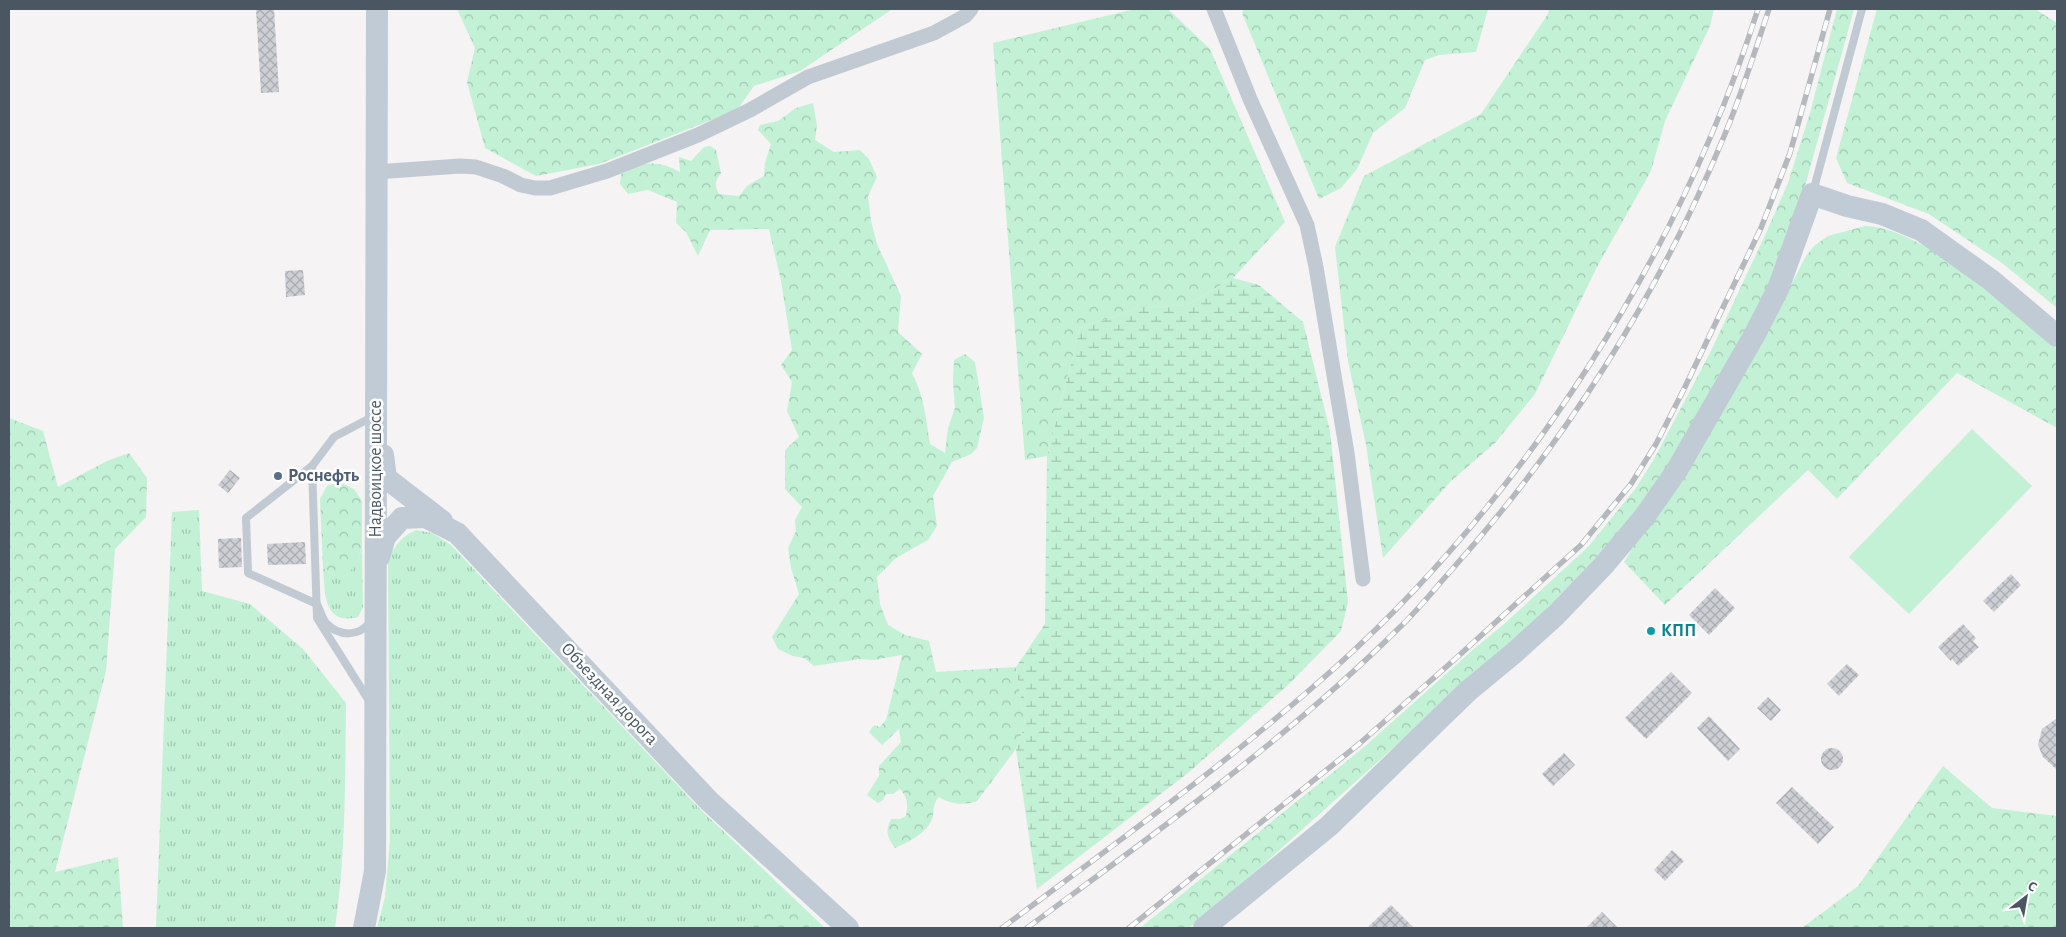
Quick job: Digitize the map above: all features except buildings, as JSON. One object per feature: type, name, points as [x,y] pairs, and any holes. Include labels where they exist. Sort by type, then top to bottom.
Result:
[{"type":"street","name":"Надвоицкое шоссе","points":[[364,928],[375,871],[376,9]]},
{"type":"street","points":[[376,172],[460,166],[476,167],[489,170],[521,185],[535,188],[550,188],[607,171],[698,135],[750,110],[808,77],[934,34],[965,16],[972,9]]},
{"type":"street","points":[[1214,9],[1250,99],[1307,225],[1348,454],[1363,579]]},
{"type":"street","points":[[1204,928],[1328,826],[1468,691],[1556,615],[1604,565],[1646,516],[1677,470],[1755,334],[1778,289],[1812,194],[1847,206],[1882,214],[1921,230],[1991,280],[2057,336]]},
{"type":"street","points":[[376,415],[386,478],[458,533]]},
{"type":"street","name":"Объездная дорога","points":[[376,565],[385,537],[402,518],[425,517],[458,533],[709,801],[848,928]]},
{"type":"lane","points":[[1812,194],[1862,9]]},
{"type":"lane","points":[[376,415],[334,437],[312,466],[246,518],[248,573],[317,604],[326,622],[338,631],[353,634],[365,630],[376,615]]},
{"type":"lane","points":[[312,466],[317,618],[376,710]]},
{"type":"green space","points":[[457,9],[891,10],[800,71],[754,86],[737,110],[599,164],[536,176],[485,148],[467,82],[475,48]]},
{"type":"green space","points":[[1135,9],[1168,9],[1210,49],[1285,222],[1233,278],[1187,305],[1138,308],[1080,328],[1047,456],[1025,460],[993,43]]},
{"type":"green space","points":[[1244,9],[1488,9],[1476,52],[1439,55],[1425,60],[1405,108],[1373,133],[1357,169],[1341,188],[1319,199],[1242,13]]},
{"type":"green space","points":[[1549,9],[1714,9],[1710,26],[1665,121],[1651,171],[1597,267],[1535,394],[1495,443],[1451,481],[1383,558],[1366,445],[1348,361],[1335,247],[1364,176],[1481,114],[1548,14]]},
{"type":"green space","points":[[1837,9],[1854,9],[1802,197],[1768,289],[1668,467],[1628,524],[1540,616],[1254,873],[1189,928],[1140,928],[1363,748],[1503,625],[1588,547],[1636,488],[1654,459],[1710,353],[1788,183],[1810,113]]},
{"type":"green space","points":[[1877,9],[2035,9],[2057,23],[2057,308],[2002,263],[1929,214],[1847,183],[1836,158]]},
{"type":"green space","points":[[813,103],[817,125],[815,140],[834,152],[860,150],[869,159],[877,177],[868,196],[871,221],[877,244],[901,296],[898,332],[922,354],[912,373],[922,399],[930,444],[945,453],[948,428],[955,408],[954,360],[965,354],[975,362],[984,418],[977,448],[971,454],[952,462],[933,496],[937,526],[928,540],[896,558],[877,577],[880,604],[888,625],[905,635],[929,641],[936,672],[1016,667],[1025,724],[1016,749],[977,801],[957,804],[939,797],[935,804],[931,822],[923,832],[895,848],[890,841],[888,827],[891,819],[900,819],[906,816],[907,805],[905,795],[900,789],[893,794],[886,794],[883,800],[878,803],[867,795],[879,776],[879,766],[901,742],[899,729],[882,745],[869,732],[874,725],[880,727],[886,720],[902,655],[814,666],[804,658],[793,656],[778,649],[772,637],[799,594],[791,568],[788,548],[796,531],[795,520],[802,507],[785,489],[785,450],[799,437],[787,411],[792,382],[781,365],[792,350],[781,281],[769,229],[710,230],[698,256],[686,232],[676,223],[677,202],[648,190],[628,194],[620,184],[621,174],[643,164],[664,165],[680,172],[679,157],[691,161],[704,147],[710,146],[716,150],[721,173],[716,183],[719,194],[739,196],[747,186],[764,176],[765,163],[771,144],[758,130],[760,125],[778,121],[796,108]]},
{"type":"green space","points":[[1865,226],[1888,230],[1913,240],[1940,255],[1993,294],[2057,349],[2057,428],[1957,373],[1837,499],[1808,470],[1665,605],[1624,562],[1771,324],[1806,256],[1814,246],[1828,236]]},
{"type":"green space","points":[[1233,278],[1259,285],[1303,322],[1330,431],[1348,602],[1341,631],[1289,684],[1188,773],[1037,889],[1016,749],[1025,724],[1016,667],[1045,624],[1047,456],[1080,328],[1138,308],[1187,305]]},
{"type":"green space","points":[[9,418],[43,431],[58,487],[107,461],[129,453],[147,478],[146,517],[115,549],[106,671],[55,872],[118,857],[123,928],[9,928]]},
{"type":"green space","points":[[1972,429],[2032,486],[1909,614],[1849,557]]},
{"type":"green space","points":[[339,482],[354,489],[362,501],[362,547],[358,560],[349,573],[335,576],[323,568],[320,499],[327,486]]},
{"type":"green space","points":[[199,510],[202,591],[250,604],[303,649],[346,703],[343,844],[335,928],[156,928],[172,512]]},
{"type":"green space","points":[[416,530],[432,533],[451,545],[700,809],[825,928],[377,928],[385,897],[390,839],[388,560],[399,542]]},
{"type":"green space","points":[[362,547],[363,607],[358,617],[338,617],[328,605],[324,587],[323,568],[335,576],[358,560]]},
{"type":"green space","points":[[1943,766],[1992,808],[2057,816],[2057,928],[1802,928],[1858,886]]},
{"type":"green space","points":[[760,904],[813,918],[809,928],[740,928]]},
{"type":"railway","points":[[1002,928],[1215,768],[1298,700],[1338,665],[1407,598],[1473,525],[1534,446],[1590,364],[1641,278],[1686,190],[1726,100],[1758,9]]},
{"type":"railway","points":[[1027,928],[1218,785],[1311,709],[1406,622],[1490,525],[1569,421],[1639,310],[1670,253],[1699,194],[1725,134],[1743,88],[1769,9]]},
{"type":"railway","points":[[1129,928],[1359,744],[1454,660],[1581,545],[1631,484],[1656,444],[1684,389],[1761,228],[1790,153],[1830,9]]},
{"type":"place","name":"Роснефть","points":[[278,476]]},
{"type":"place","name":"КПП","points":[[1651,631]]}]
